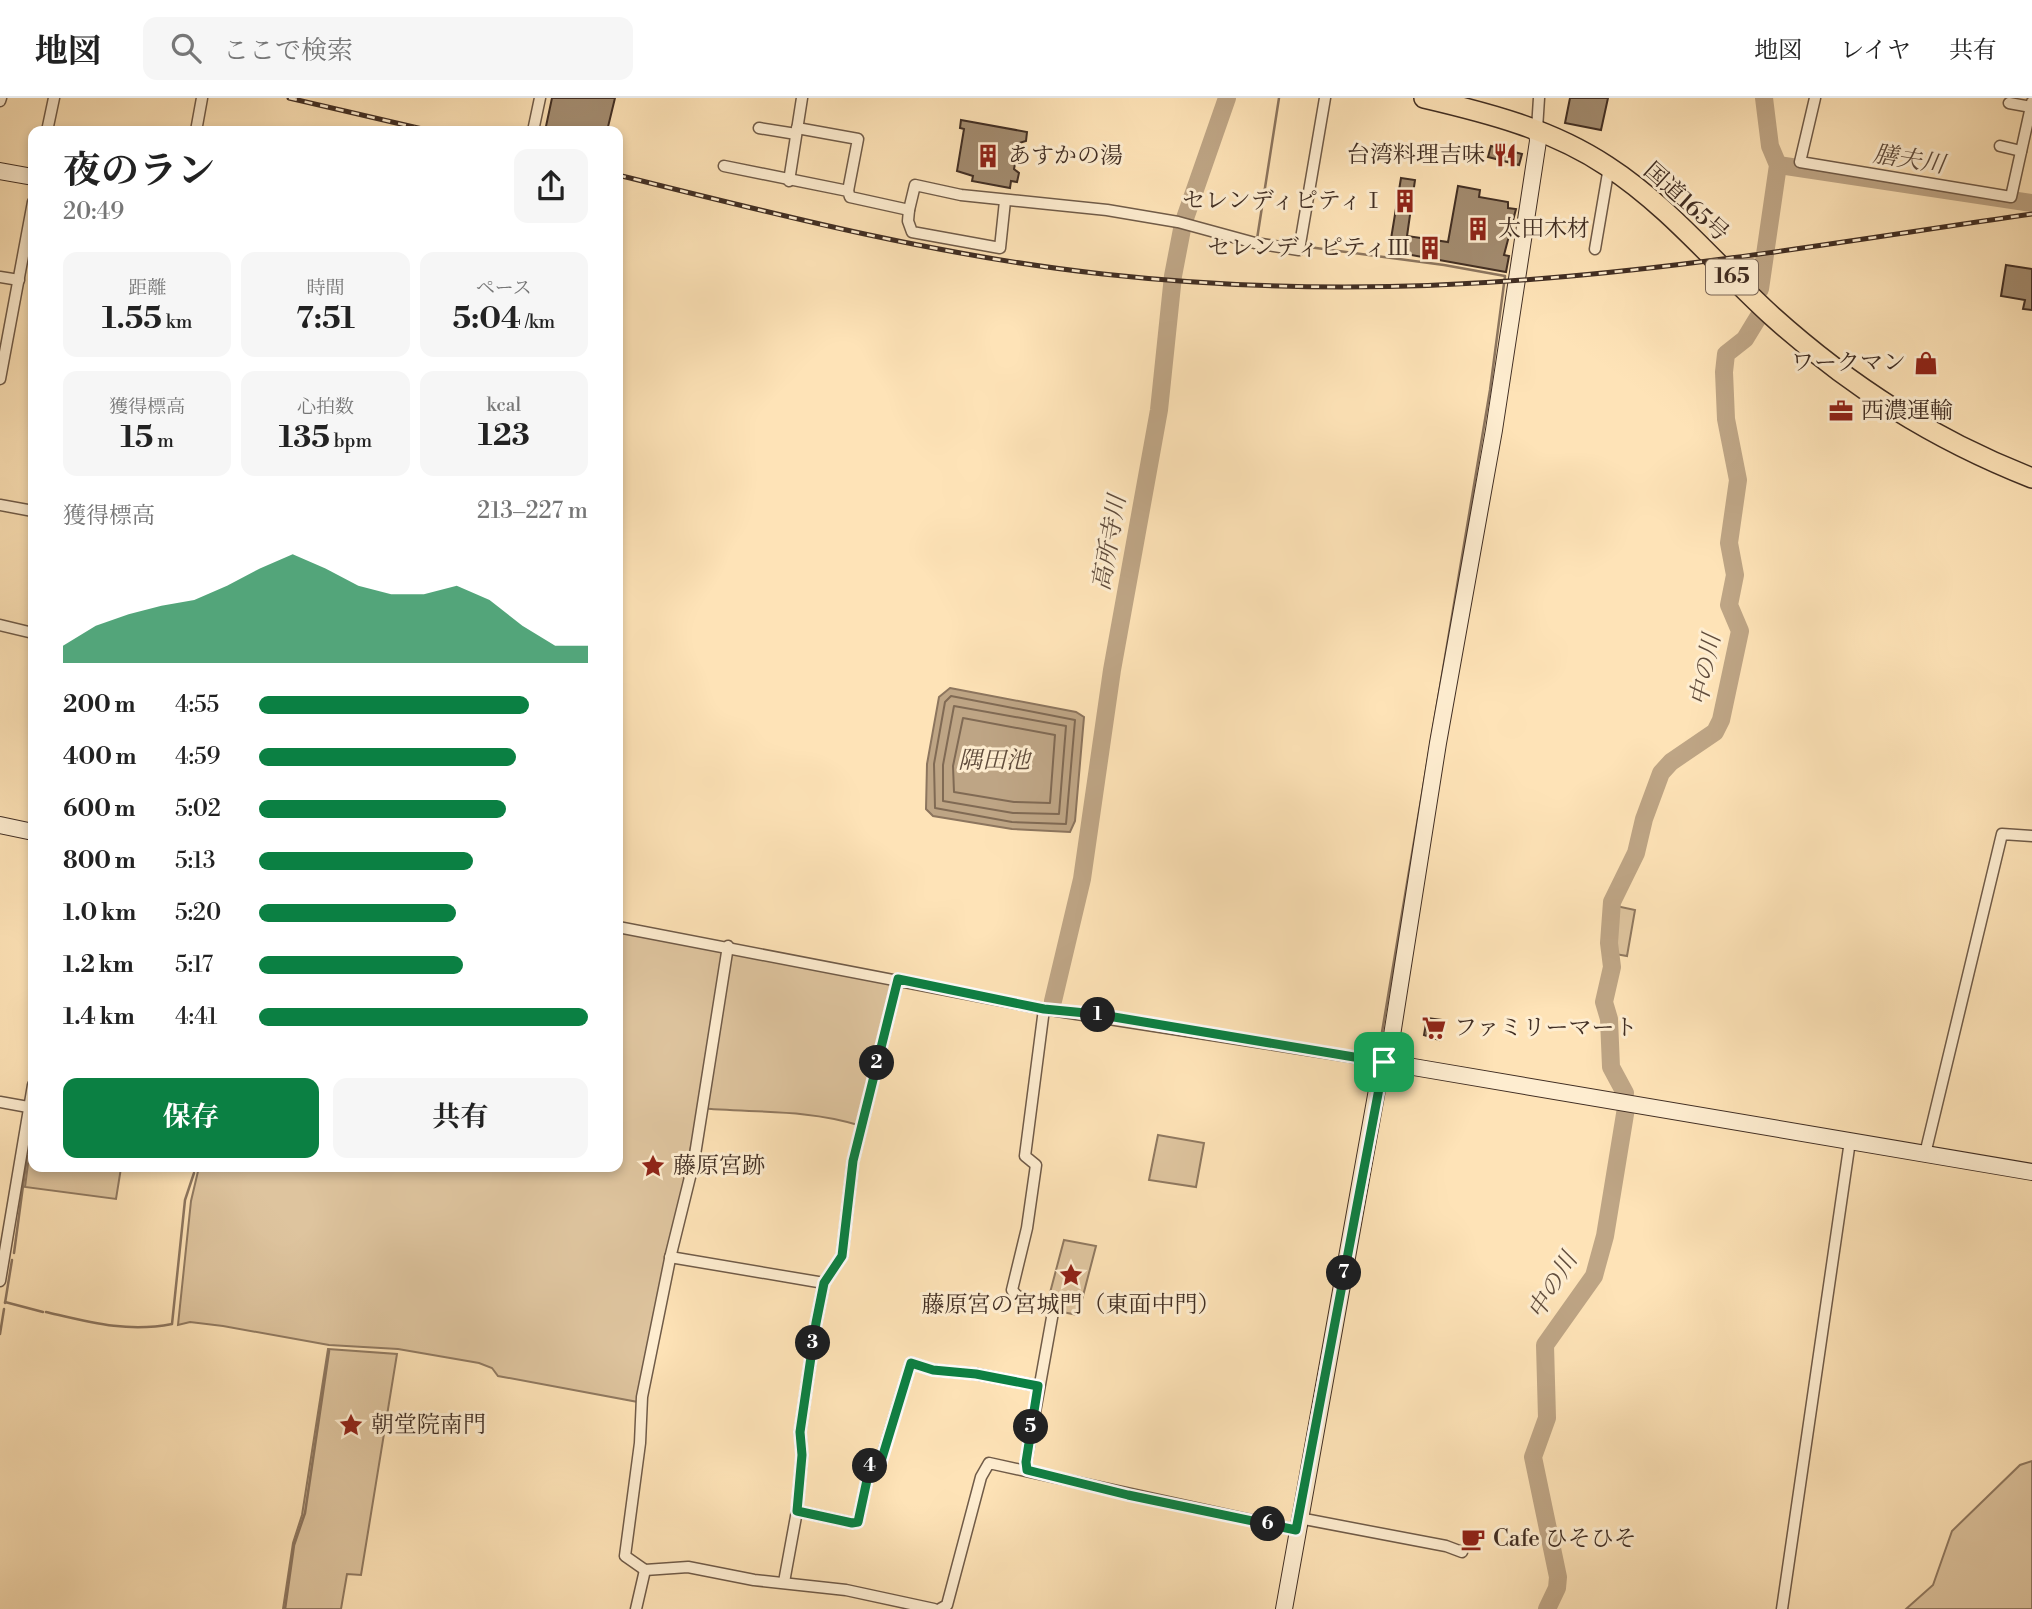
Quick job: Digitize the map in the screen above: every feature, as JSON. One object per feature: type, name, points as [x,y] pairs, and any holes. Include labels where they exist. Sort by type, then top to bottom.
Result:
[{"type":"highway","name":"国道165号","points":[[1424,98],[1537,129],[1609,167],[1671,219],[1772,316],[1840,373],[1894,412],[1970,452],[2032,478]]},
{"type":"street","points":[[48,126],[54,98]]},
{"type":"street","points":[[197,126],[202,98]]},
{"type":"street","points":[[534,126],[540,98]]},
{"type":"street","points":[[789,181],[802,98]]},
{"type":"street","points":[[1005,201],[1000,248],[912,232],[908,221],[915,186],[1005,201],[1012,199],[1107,210],[1299,250],[1325,98]]},
{"type":"street","points":[[1284,1609],[1384,1062],[1390,1048],[1438,743],[1494,430],[1538,141],[1539,98]]},
{"type":"street","points":[[1815,98],[1800,162],[2011,197],[2031,104],[2009,103]]},
{"type":"street","points":[[760,128],[858,139],[848,191],[850,197],[909,210]]},
{"type":"street","points":[[2000,146],[2021,151]]},
{"type":"street","points":[[724,166],[848,191]]},
{"type":"street","points":[[1595,249],[1609,167]]},
{"type":"street","points":[[0,171],[28,176]]},
{"type":"street","points":[[0,379],[4,336],[19,280],[28,230]]},
{"type":"street","points":[[0,277],[19,280]]},
{"type":"street","points":[[0,505],[28,510]]},
{"type":"street","points":[[0,625],[28,632]]},
{"type":"street","points":[[0,825],[28,831]]},
{"type":"street","points":[[1925,1154],[2002,834],[2032,835]]},
{"type":"street","points":[[623,928],[1044,1009],[1096,1014],[2032,1172]]},
{"type":"street","points":[[728,946],[694,1161],[670,1257],[642,1397],[639,1454],[625,1556],[645,1570],[688,1567],[754,1580],[846,1590],[934,1609]]},
{"type":"street","points":[[784,1582],[797,1511],[802,1455],[800,1432],[824,1283],[842,1256],[853,1161],[898,979]]},
{"type":"street","points":[[1027,1470],[1038,1386],[1053,1312],[1048,1307],[1016,1296],[1012,1290],[1027,1228],[1036,1166],[1025,1156],[1044,1009]]},
{"type":"street","points":[[0,1102],[27,1107]]},
{"type":"street","points":[[0,1281],[28,1103]]},
{"type":"street","points":[[1782,1609],[1850,1141]]},
{"type":"street","points":[[670,1257],[824,1283]]},
{"type":"street","points":[[797,1511],[858,1522],[870,1466],[879,1468],[911,1363],[933,1370],[976,1374],[1038,1386]]},
{"type":"street","points":[[940,1609],[947,1605],[981,1477],[989,1463],[1128,1495],[1446,1546],[1462,1552]]},
{"type":"street","points":[[636,1609],[645,1570]]},
{"type":"shaded area","points":[[1616,906],[1635,910],[1627,956],[1615,954]]},
{"type":"shaded area","name":"藤原宮跡","points":[[623,933],[889,983],[893,988],[858,1125],[819,1116],[699,1108],[638,1402],[498,1376],[492,1368],[479,1363],[398,1349],[329,1345],[190,1322],[178,1325],[191,1201],[198,1172],[623,1172]]},
{"type":"shaded area","points":[[1158,1135],[1204,1143],[1196,1187],[1149,1180]]},
{"type":"shaded area","points":[[28,1164],[28,1172],[120,1172],[116,1199],[25,1187]]},
{"type":"shaded area","name":"藤原宮の宮城門（東面中門）","points":[[1064,1240],[1096,1246],[1078,1315],[1057,1311],[1047,1304]]},
{"type":"shaded area","name":"朝堂院南門","points":[[328,1349],[397,1354],[361,1575],[347,1574],[341,1609],[283,1609],[293,1543],[302,1515]]},
{"type":"shaded area","points":[[2032,1461],[2032,1609],[1906,1609],[1933,1585],[1952,1531],[2020,1465]]},
{"type":"water","name":"隅田池","points":[[950,688],[1076,712],[1084,717],[1075,821],[1070,832],[1012,829],[933,816],[926,809],[927,764],[939,697]]},
{"type":"building","points":[[552,98],[615,98],[608,126],[546,126]]},
{"type":"building","points":[[1570,98],[1608,98],[1601,130],[1565,123]]},
{"type":"building","name":"あすかの湯","points":[[961,120],[1027,132],[1026,141],[1019,143],[1014,169],[1019,173],[1017,182],[1011,181],[1010,188],[972,181],[973,176],[957,171],[964,129],[960,128]]},
{"type":"building","name":"台湾料理吉味","points":[[1491,146],[1522,154],[1519,165],[1488,157]]},
{"type":"building","name":"太田木材","points":[[1401,178],[1415,180],[1407,236],[1448,242],[1458,186],[1480,190],[1479,197],[1508,202],[1508,208],[1516,209],[1504,255],[1509,256],[1506,272],[1389,251]]},
{"type":"building","points":[[2006,265],[2032,269],[2032,310],[2023,309],[2025,300],[2001,296]]},
{"type":"building","name":"ファミリーマート","points":[[1427,1018],[1443,1020],[1439,1040],[1424,1035]]},
{"type":"waterway","name":"高所寺川","points":[[1053,1001],[1082,879],[1112,670],[1159,410],[1173,276],[1183,224],[1227,98]]},
{"type":"waterway","points":[[1257,239],[1279,98]]},
{"type":"waterway","name":"中の川","points":[[1760,289],[1778,165],[1770,146],[1764,98]]},
{"type":"waterway","name":"膳夫川","points":[[1778,165],[2032,203]]},
{"type":"waterway","points":[[1301,246],[1505,276],[1490,390],[1379,1050]]},
{"type":"waterway","name":"中の川","points":[[1625,1093],[1611,1067],[1609,1019],[1604,1002],[1612,967],[1609,943],[1612,902],[1636,853],[1644,819],[1661,773],[1671,762],[1715,732],[1721,720],[1740,631],[1729,605],[1735,575],[1729,543],[1738,480],[1726,419],[1724,372],[1726,354],[1745,339],[1759,316]]},
{"type":"waterway","name":"中の川","points":[[1547,1609],[1557,1588],[1558,1577],[1533,1457],[1547,1418],[1545,1345],[1594,1276],[1605,1236],[1626,1108]]},
{"type":"waterway","points":[[14,1253],[27,1156]]},
{"type":"waterway","points":[[46,1312],[124,1327],[172,1324],[185,1200],[194,1173]]},
{"type":"waterway","points":[[5,1303],[12,1260]]},
{"type":"waterway","points":[[5,1302],[43,1312]]},
{"type":"waterway","points":[[0,1334],[4,1309]]},
{"type":"waterway","points":[[285,1609],[294,1545],[305,1513],[329,1351]]},
{"type":"railway","points":[[289,98],[409,126]]},
{"type":"railway","points":[[623,176],[859,233],[980,257],[1103,274],[1269,286],[1437,285],[1609,272],[1790,250],[2032,214]]},
{"type":"place","name":"台湾料理吉味","points":[[1505,155]]},
{"type":"place","name":"あすかの湯","points":[[988,156]]},
{"type":"place","name":"セレンディピティⅠ","points":[[1405,201]]},
{"type":"place","name":"太田木材","points":[[1478,229]]},
{"type":"place","name":"セレンディピティⅢ","points":[[1430,248]]},
{"type":"place","name":"ワークマン","points":[[1926,363]]},
{"type":"place","name":"西濃運輸","points":[[1841,411]]},
{"type":"place","name":"ファミリーマート","points":[[1434,1028]]},
{"type":"place","name":"藤原宮跡","points":[[653,1166]]},
{"type":"place","name":"藤原宮の宮城門（東面中門）","points":[[1071,1275]]},
{"type":"place","name":"朝堂院南門","points":[[351,1425]]},
{"type":"place","name":"Cafe ひそひそ","points":[[1473,1539]]},
{"type":"route","points":[[898,979],[1058,1011],[1096,1014],[1384,1062],[1296,1530],[1128,1495],[1027,1470],[1038,1386],[976,1374],[953,1374],[911,1363],[879,1468],[870,1466],[858,1522],[797,1511],[802,1455],[800,1432],[816,1323],[824,1283],[834,1272],[842,1256],[853,1161],[898,979]]}]
